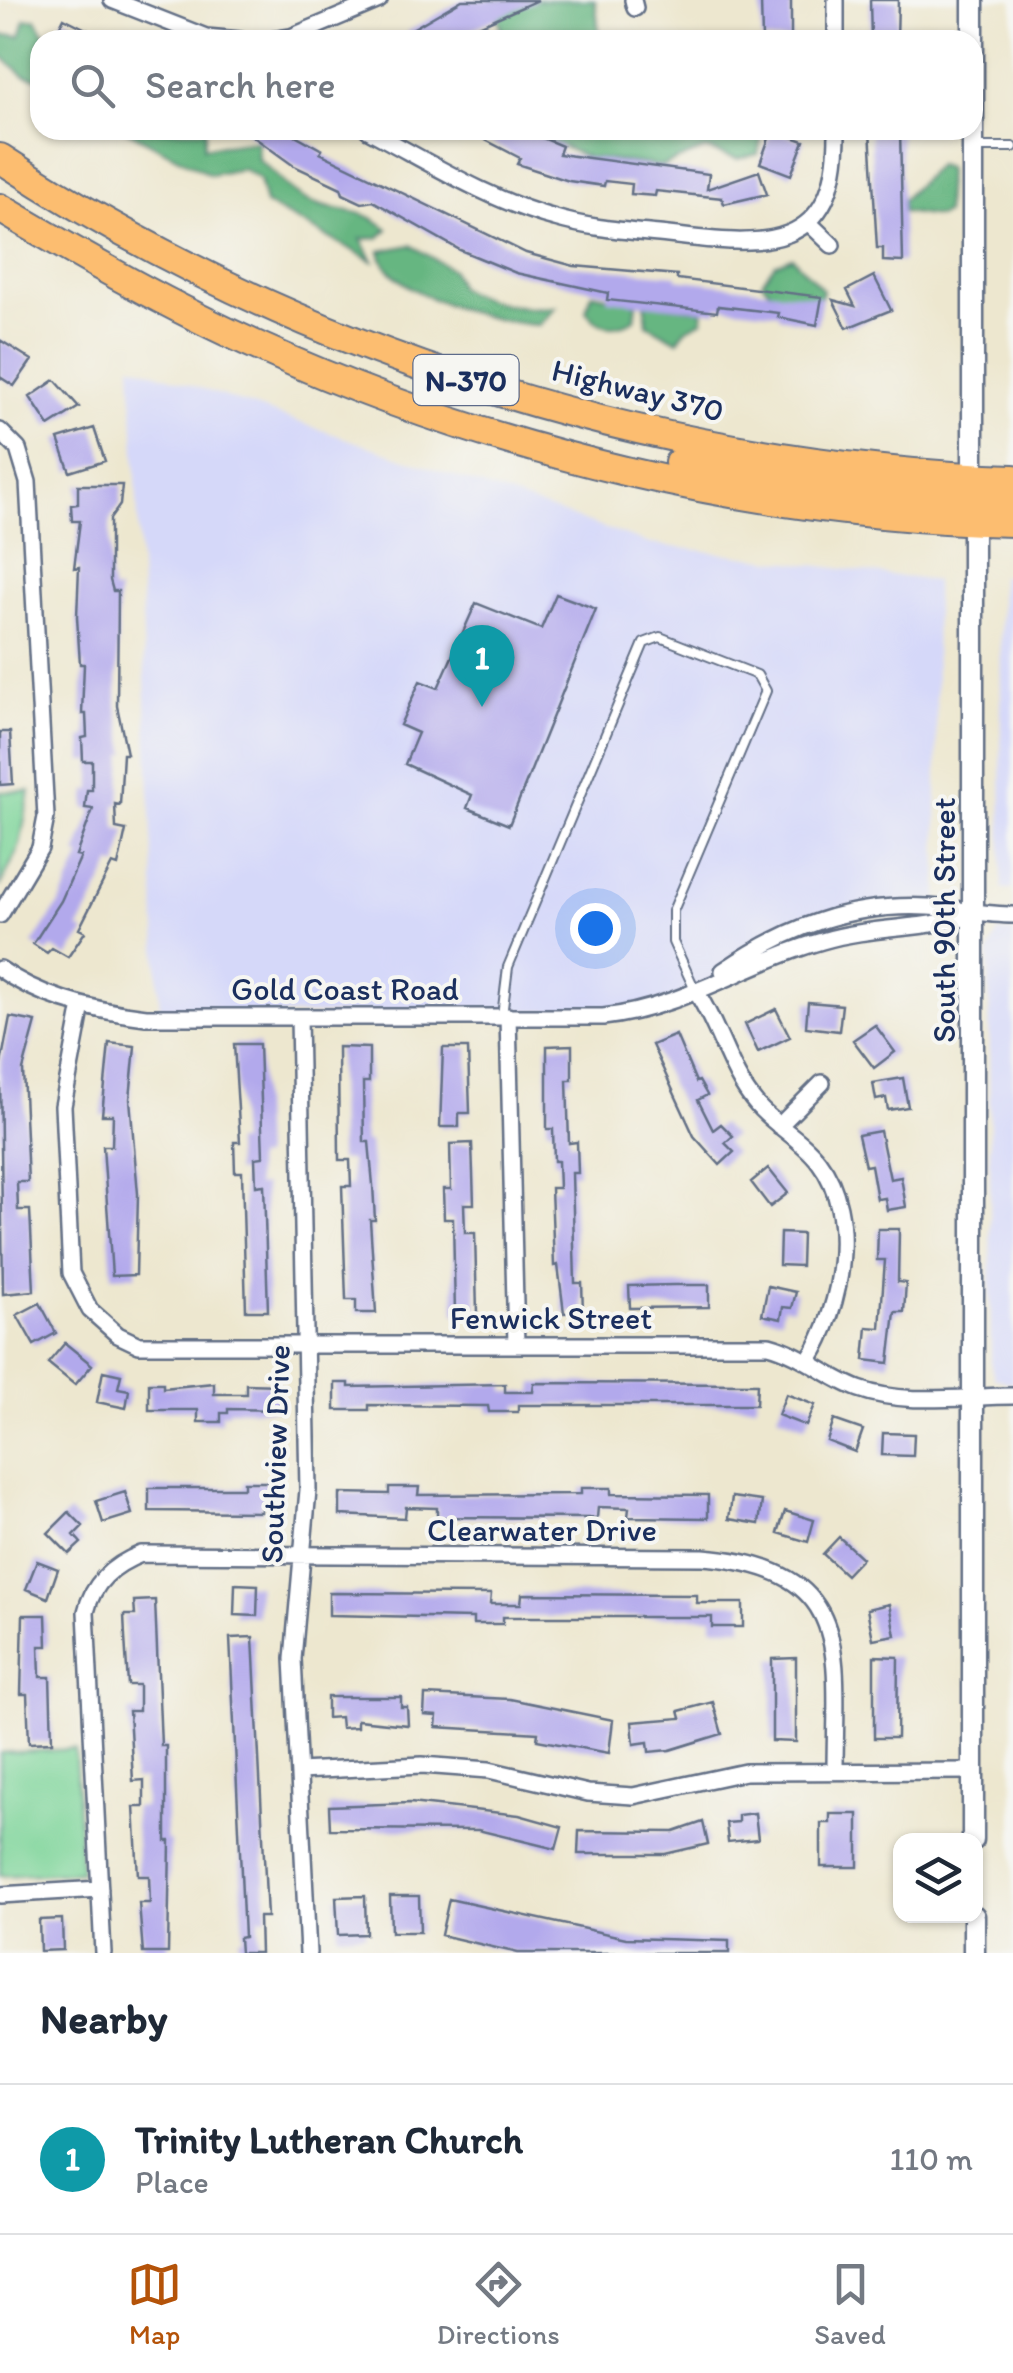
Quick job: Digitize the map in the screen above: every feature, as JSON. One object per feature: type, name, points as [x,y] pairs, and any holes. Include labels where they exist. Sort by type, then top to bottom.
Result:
[{"type":"highway","name":"Highway 370","points":[[0,158],[132,237],[226,284],[349,340],[444,373],[622,424],[726,448],[896,473],[1013,479]]},
{"type":"highway","name":"N-370","points":[[0,208],[158,298],[260,348],[368,392],[522,442],[722,490],[972,514],[1013,522]]},
{"type":"highway","points":[[522,442],[929,498],[956,494],[973,478]]},
{"type":"highway","points":[[972,514],[1013,500]]},
{"type":"street","points":[[311,30],[379,0]]},
{"type":"street","points":[[836,0],[836,30]]},
{"type":"street","name":"South 90th Street","points":[[974,0],[974,30]]},
{"type":"street","points":[[115,1],[188,30]]},
{"type":"street","points":[[389,140],[554,218],[761,243],[808,222],[831,188],[836,140]]},
{"type":"street","name":"South 90th Street","points":[[974,140],[974,1833]]},
{"type":"street","points":[[808,222],[832,245]]},
{"type":"street","points":[[0,430],[18,450],[28,482],[46,785],[40,848],[0,916]]},
{"type":"street","name":"Gold Coast Road","points":[[0,969],[43,992],[82,1005],[146,1017],[628,1015],[823,940],[877,929],[941,925],[974,914],[1013,915]]},
{"type":"street","points":[[695,990],[755,1103],[817,1158],[833,1182],[839,1211],[837,1286],[824,1334],[809,1360]]},
{"type":"street","name":"Fenwick Street","points":[[82,1005],[63,1106],[71,1273],[90,1310],[139,1345],[769,1346],[809,1360],[858,1389],[890,1396],[1013,1396]]},
{"type":"street","points":[[505,1016],[516,1346]]},
{"type":"street","name":"Southview Drive","points":[[298,1017],[308,1490],[292,1659],[308,1953]]},
{"type":"street","points":[[779,1126],[822,1083]]},
{"type":"street","name":"Clearwater Drive","points":[[100,1890],[86,1625],[94,1588],[115,1567],[141,1554],[703,1557],[766,1570],[804,1592],[825,1616],[834,1638],[835,1772]]},
{"type":"street","points":[[299,1771],[422,1765],[489,1770],[588,1793],[633,1796],[670,1792],[731,1774],[974,1771]]},
{"type":"street","points":[[0,1895],[100,1890],[104,1953]]},
{"type":"street","points":[[974,1923],[974,1953]]},
{"type":"lane","points":[[974,147],[1013,148]]},
{"type":"lane","points":[[505,1016],[508,967],[644,643],[650,637],[660,637],[757,676],[766,691],[674,911],[673,942],[695,990]]},
{"type":"shaded area","points":[[131,364],[650,544],[935,581],[938,908],[834,915],[653,1009],[160,1017]]},
{"type":"shaded area","points":[[1000,576],[1013,576],[1013,890],[1002,890]]},
{"type":"shaded area","points":[[998,932],[1013,932],[1013,1384],[994,1378],[991,1366],[989,952]]},
{"type":"green space","points":[[491,0],[595,0],[599,30],[502,29]]},
{"type":"green space","points":[[36,19],[42,30],[30,30],[30,76],[0,55],[0,35],[20,36],[25,20]]},
{"type":"green space","points":[[144,140],[205,140],[204,147],[257,141],[258,159],[298,195],[325,207],[369,216],[388,229],[378,238],[361,239],[373,261],[265,204],[259,179],[243,169],[211,175]]},
{"type":"green space","points":[[548,140],[761,140],[758,154],[737,159],[705,149],[663,166],[588,158]]},
{"type":"green space","points":[[937,165],[947,168],[945,213],[938,217],[902,212],[902,200]]},
{"type":"green space","points":[[411,245],[452,270],[459,288],[470,293],[518,306],[556,307],[539,325],[473,313],[423,294],[387,267],[380,251]]},
{"type":"green space","points":[[792,257],[823,290],[821,297],[778,300],[762,282],[775,264]]},
{"type":"green space","points":[[592,293],[637,303],[635,319],[615,326],[597,321],[586,311]]},
{"type":"green space","points":[[645,303],[702,310],[703,320],[685,329],[678,341],[647,324]]},
{"type":"green space","points":[[30,791],[20,845],[0,887],[0,792]]},
{"type":"green space","points":[[75,1749],[81,1872],[0,1876],[0,1753]]},
{"type":"building","points":[[462,0],[538,0],[470,30],[410,30]]},
{"type":"building","points":[[761,0],[791,0],[791,30],[762,30]]},
{"type":"building","points":[[870,0],[898,0],[897,30],[871,30]]},
{"type":"building","points":[[64,18],[88,30],[58,30]]},
{"type":"building","points":[[258,140],[304,140],[322,150],[320,153],[526,253],[574,266],[677,275],[677,279],[822,297],[817,325],[778,317],[779,313],[718,306],[717,312],[607,300],[608,293],[516,273],[460,250],[373,201],[362,203],[343,194],[341,188],[294,166]]},
{"type":"building","points":[[485,140],[548,140],[562,146],[559,154],[709,174],[707,189],[759,171],[767,194],[724,204],[722,198],[656,191],[655,196],[631,194],[632,184],[605,181],[604,186],[569,181],[517,164],[520,158]]},
{"type":"building","points":[[768,140],[804,141],[791,175],[760,163]]},
{"type":"building","points":[[871,140],[900,140],[903,262],[883,261],[883,248],[877,248]]},
{"type":"building","points":[[874,276],[891,310],[847,328],[833,300],[855,306],[847,290]]},
{"type":"building","points":[[0,340],[32,360],[14,386],[0,377]]},
{"type":"building","points":[[55,380],[79,407],[49,426],[30,397]]},
{"type":"building","points":[[94,428],[105,461],[70,472],[58,439]]},
{"type":"building","points":[[78,485],[122,485],[120,505],[110,519],[110,580],[113,591],[118,591],[117,706],[127,754],[123,754],[120,805],[115,804],[116,828],[126,830],[118,866],[112,864],[79,929],[85,932],[68,957],[52,948],[47,953],[33,944],[61,901],[81,856],[76,855],[93,809],[85,808],[87,790],[92,790],[92,761],[83,761],[82,738],[87,737],[86,714],[82,714],[84,664],[80,664],[77,617],[79,567],[74,568],[80,521],[72,521],[71,505],[78,504]]},
{"type":"building","points":[[556,594],[596,609],[509,825],[467,808],[472,795],[405,764],[418,733],[400,725],[420,681],[438,688],[476,603],[541,629]]},
{"type":"building","points":[[0,732],[10,732],[13,784],[0,785]]},
{"type":"building","points":[[808,1002],[842,1005],[839,1031],[806,1027]]},
{"type":"building","points":[[776,1009],[790,1037],[758,1052],[745,1024]]},
{"type":"building","points":[[10,1017],[36,1022],[23,1070],[28,1182],[17,1182],[18,1210],[30,1210],[34,1291],[3,1294],[0,1069]]},
{"type":"building","points":[[875,1025],[895,1052],[874,1068],[853,1040]]},
{"type":"building","points":[[676,1035],[696,1082],[707,1095],[698,1100],[713,1130],[721,1124],[733,1136],[725,1143],[734,1152],[720,1165],[694,1136],[652,1045]]},
{"type":"building","points":[[109,1043],[135,1046],[130,1099],[138,1194],[136,1275],[112,1276],[103,1146],[112,1146],[113,1115],[102,1115]]},
{"type":"building","points":[[234,1044],[259,1044],[263,1157],[255,1158],[256,1186],[264,1185],[268,1311],[246,1311],[242,1172],[235,1172],[234,1142],[240,1142]]},
{"type":"building","points":[[572,1045],[572,1080],[567,1080],[569,1143],[577,1142],[578,1173],[572,1173],[575,1283],[582,1283],[583,1312],[564,1313],[558,1265],[554,1266],[551,1188],[559,1188],[553,1129],[547,1129],[547,1046]]},
{"type":"building","points":[[338,1047],[369,1048],[369,1082],[363,1082],[364,1142],[369,1142],[373,1185],[375,1220],[370,1220],[376,1313],[356,1313],[356,1300],[346,1300],[342,1186],[351,1186],[350,1160],[339,1160]]},
{"type":"building","points":[[443,1048],[468,1048],[470,1113],[459,1113],[459,1127],[440,1127]]},
{"type":"building","points":[[903,1078],[908,1107],[888,1110],[886,1098],[876,1100],[873,1083]]},
{"type":"building","points":[[880,1131],[890,1179],[901,1177],[906,1207],[887,1210],[885,1198],[877,1199],[871,1165],[865,1166],[858,1135]]},
{"type":"building","points":[[472,1143],[474,1204],[464,1204],[465,1233],[475,1233],[477,1314],[455,1314],[453,1219],[444,1219],[443,1189],[451,1189],[450,1144]]},
{"type":"building","points":[[768,1168],[788,1193],[770,1207],[751,1182]]},
{"type":"building","points":[[878,1229],[899,1229],[898,1282],[906,1283],[904,1312],[895,1312],[889,1363],[864,1360],[867,1327],[880,1328],[885,1260],[877,1260]]},
{"type":"building","points":[[780,1233],[802,1234],[801,1266],[779,1265]]},
{"type":"building","points":[[709,1285],[709,1307],[630,1308],[629,1286]]},
{"type":"building","points":[[768,1286],[796,1292],[792,1308],[783,1307],[781,1319],[762,1315]]},
{"type":"building","points":[[40,1303],[56,1333],[34,1345],[17,1315]]},
{"type":"building","points":[[65,1343],[92,1365],[75,1385],[48,1363]]},
{"type":"building","points":[[103,1371],[121,1375],[118,1388],[129,1390],[126,1408],[97,1402]]},
{"type":"building","points":[[149,1383],[163,1383],[163,1388],[214,1383],[214,1394],[246,1394],[246,1384],[280,1385],[280,1410],[228,1409],[228,1413],[221,1413],[221,1422],[198,1422],[198,1410],[149,1410]]},
{"type":"building","points":[[335,1383],[349,1383],[349,1387],[505,1384],[505,1392],[533,1392],[534,1383],[757,1384],[756,1405],[518,1405],[518,1412],[489,1412],[488,1406],[369,1405],[369,1410],[335,1410]]},
{"type":"building","points":[[786,1394],[815,1405],[806,1426],[778,1415]]},
{"type":"building","points":[[834,1420],[863,1430],[855,1452],[827,1441]]},
{"type":"building","points":[[883,1433],[914,1434],[913,1456],[882,1455]]},
{"type":"building","points":[[244,1482],[274,1482],[274,1502],[261,1502],[261,1512],[149,1511],[149,1488],[244,1488]]},
{"type":"building","points":[[389,1487],[419,1487],[418,1495],[581,1494],[581,1488],[611,1488],[611,1494],[708,1495],[708,1518],[628,1517],[629,1508],[598,1507],[597,1518],[437,1517],[437,1508],[406,1507],[405,1518],[340,1515],[340,1493],[389,1494]]},
{"type":"building","points":[[125,1492],[132,1514],[103,1523],[96,1501]]},
{"type":"building","points":[[732,1497],[762,1501],[759,1524],[729,1519]]},
{"type":"building","points":[[785,1511],[814,1520],[808,1542],[778,1533]]},
{"type":"building","points":[[69,1512],[83,1526],[74,1535],[81,1543],[69,1554],[48,1533]]},
{"type":"building","points":[[839,1537],[862,1558],[846,1575],[823,1554]]},
{"type":"building","points":[[37,1561],[58,1569],[48,1598],[26,1589]]},
{"type":"building","points":[[235,1584],[258,1585],[257,1616],[234,1615]]},
{"type":"building","points":[[329,1593],[491,1594],[490,1604],[521,1604],[522,1594],[697,1595],[697,1603],[743,1603],[743,1627],[712,1627],[712,1617],[503,1617],[503,1624],[473,1624],[473,1618],[329,1615]]},
{"type":"building","points":[[155,1600],[161,1746],[166,1746],[166,1841],[170,1841],[168,1953],[143,1953],[139,1903],[150,1903],[149,1876],[138,1876],[134,1807],[144,1807],[144,1780],[133,1781],[129,1711],[139,1711],[139,1685],[128,1685],[124,1615],[135,1615],[134,1601]]},
{"type":"building","points":[[889,1604],[895,1635],[873,1639],[867,1609]]},
{"type":"building","points":[[23,1615],[46,1615],[47,1646],[39,1646],[40,1677],[50,1677],[52,1742],[29,1743],[27,1694],[21,1694]]},
{"type":"building","points":[[253,1637],[267,1917],[259,1917],[260,1953],[240,1953],[239,1938],[244,1937],[230,1638]]},
{"type":"building","points":[[874,1656],[898,1657],[897,1738],[874,1738]]},
{"type":"building","points":[[796,1658],[796,1742],[772,1741],[772,1659]]},
{"type":"building","points":[[425,1695],[510,1699],[613,1720],[609,1753],[537,1740],[538,1733],[436,1727],[437,1716],[424,1715]]},
{"type":"building","points":[[327,1697],[401,1697],[401,1707],[407,1707],[408,1725],[357,1720],[357,1727],[341,1728],[340,1717],[327,1718]]},
{"type":"building","points":[[713,1702],[722,1734],[670,1750],[649,1752],[648,1742],[634,1744],[632,1722],[681,1718],[679,1711]]},
{"type":"building","points":[[410,1803],[519,1815],[562,1827],[556,1849],[478,1830],[330,1829],[329,1806]]},
{"type":"building","points":[[755,1813],[758,1839],[728,1842],[726,1823],[738,1822],[738,1815]]},
{"type":"building","points":[[830,1814],[858,1814],[858,1867],[821,1867],[821,1823],[830,1823]]},
{"type":"building","points":[[703,1822],[708,1844],[665,1854],[578,1854],[579,1831],[674,1832]]},
{"type":"building","points":[[365,1896],[366,1934],[338,1935],[336,1897]]},
{"type":"building","points":[[390,1896],[419,1896],[420,1932],[391,1932]]},
{"type":"building","points":[[449,1899],[626,1938],[729,1941],[729,1953],[518,1953],[441,1935]]},
{"type":"building","points":[[62,1919],[63,1950],[40,1951],[39,1920]]},
{"type":"place","name":"Trinity Lutheran Church","points":[[482,707]]}]
